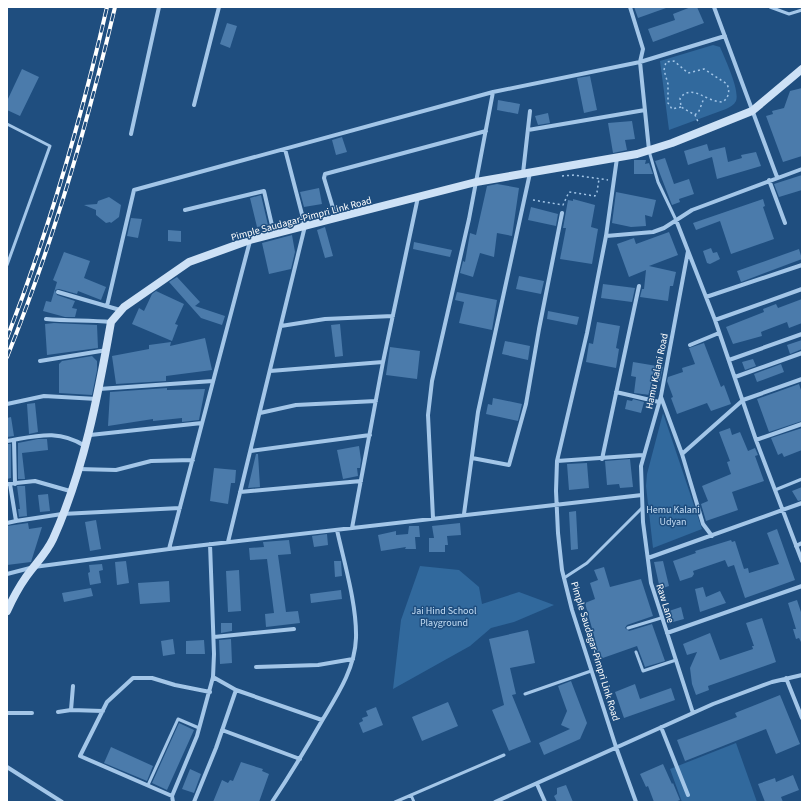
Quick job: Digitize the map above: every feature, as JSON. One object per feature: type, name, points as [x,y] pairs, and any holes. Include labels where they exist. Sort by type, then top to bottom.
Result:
[{"type":"street","points":[[131,134],[159,7]]},
{"type":"street","points":[[194,105],[219,7]]},
{"type":"street","points":[[630,7],[643,49],[640,62],[649,150]]},
{"type":"street","points":[[714,7],[777,177]]},
{"type":"street","points":[[107,306],[134,190],[493,92],[640,62],[725,36]]},
{"type":"street","name":"Pimple Saudagar-Pimpri Link Road","points":[[7,612],[26,577],[43,557],[52,540],[62,514],[90,434],[112,322],[120,310],[189,262],[250,240],[476,182],[617,158],[672,143],[752,111],[802,69]]},
{"type":"street","points":[[433,518],[428,423],[431,388],[476,182],[493,92]]},
{"type":"street","points":[[528,130],[645,110]]},
{"type":"street","points":[[464,514],[478,412],[526,173],[530,111]]},
{"type":"street","points":[[336,218],[324,178],[325,174],[486,131]]},
{"type":"street","points":[[228,542],[305,226],[285,149]]},
{"type":"street","name":"Pimple Saudagar-Pimpri Link Road","points":[[617,158],[606,236],[587,333],[557,461],[556,504],[564,578],[572,610],[616,747],[636,802]]},
{"type":"street","points":[[606,236],[653,232],[664,228],[692,210],[777,177],[802,169]]},
{"type":"street","points":[[769,180],[784,223]]},
{"type":"street","points":[[185,210],[264,191],[274,234]]},
{"type":"street","points":[[352,528],[383,362],[418,197]]},
{"type":"street","points":[[472,458],[509,465],[526,404],[562,213]]},
{"type":"street","points":[[676,220],[715,320],[756,440],[802,561]]},
{"type":"street","points":[[169,549],[250,240]]},
{"type":"street","name":"Hamu Kalani Road","points":[[642,494],[641,466],[643,455],[661,396],[688,251]]},
{"type":"street","points":[[706,297],[802,265]]},
{"type":"street","points":[[602,459],[639,286]]},
{"type":"street","points":[[715,320],[802,289]]},
{"type":"street","points":[[58,292],[120,310]]},
{"type":"street","points":[[281,326],[325,319],[393,316]]},
{"type":"street","points":[[46,318],[64,321],[86,320],[112,322]]},
{"type":"street","points":[[690,345],[719,333]]},
{"type":"street","points":[[729,360],[802,334]]},
{"type":"street","points":[[40,361],[107,350]]},
{"type":"street","points":[[735,378],[802,353]]},
{"type":"street","points":[[270,371],[383,362]]},
{"type":"street","points":[[682,454],[743,400],[802,379]]},
{"type":"street","points":[[99,389],[213,381]]},
{"type":"street","points":[[616,392],[659,402]]},
{"type":"street","points":[[7,404],[44,396],[97,399]]},
{"type":"street","points":[[661,396],[682,454],[703,524],[712,536]]},
{"type":"street","points":[[260,413],[296,405],[376,401]]},
{"type":"street","points":[[90,434],[202,423]]},
{"type":"street","points":[[756,440],[802,424]]},
{"type":"street","points":[[7,441],[40,435],[64,436],[72,438],[86,446]]},
{"type":"street","points":[[251,451],[370,435]]},
{"type":"street","points":[[14,440],[11,484],[16,521]]},
{"type":"street","points":[[557,461],[643,455]]},
{"type":"street","points":[[78,469],[116,470],[151,461],[193,460]]},
{"type":"street","points":[[11,484],[34,481],[70,491]]},
{"type":"street","points":[[240,492],[361,481]]},
{"type":"street","points":[[7,574],[34,567],[169,549],[642,494]]},
{"type":"street","name":"Raw Lane","points":[[642,494],[642,508],[651,583],[661,618],[693,713]]},
{"type":"street","points":[[648,558],[802,503]]},
{"type":"street","points":[[7,523],[62,514],[180,508]]},
{"type":"street","points":[[272,802],[300,759],[336,696],[353,659],[356,637],[354,612],[337,530]]},
{"type":"street","points":[[796,546],[802,543]]},
{"type":"street","points":[[173,802],[172,796],[199,728],[213,677],[214,637],[210,544]]},
{"type":"street","points":[[667,633],[802,586]]},
{"type":"street","points":[[214,637],[294,629]]},
{"type":"street","points":[[256,666],[318,665],[353,659]]},
{"type":"street","points":[[495,802],[693,713],[750,690],[786,678],[802,675]]},
{"type":"street","points":[[213,677],[236,690],[322,720]]},
{"type":"street","points":[[172,796],[80,756],[107,702],[133,678],[152,678],[174,685],[210,692]]},
{"type":"street","points":[[786,678],[802,718]]},
{"type":"street","points":[[71,710],[73,686]]},
{"type":"street","points":[[194,802],[236,690]]},
{"type":"street","points":[[58,712],[71,710],[103,711]]},
{"type":"street","points":[[7,713],[32,713]]},
{"type":"street","points":[[661,727],[688,795]]},
{"type":"street","points":[[222,730],[300,759]]},
{"type":"street","points":[[7,767],[62,802]]},
{"type":"street","points":[[537,784],[545,802]]},
{"type":"lane","points":[[770,7],[789,14],[802,10]]},
{"type":"lane","points":[[7,124],[50,146],[7,265]]},
{"type":"lane","points":[[649,150],[658,182],[676,220]]},
{"type":"lane","points":[[775,490],[802,479]]},
{"type":"lane","points":[[564,578],[586,563],[642,508]]},
{"type":"lane","points":[[628,628],[661,618]]},
{"type":"lane","points":[[636,652],[643,671],[676,660]]},
{"type":"lane","points":[[525,694],[591,671]]},
{"type":"lane","points":[[148,785],[178,719],[199,728]]},
{"type":"lane","points":[[395,802],[504,755]]},
{"type":"lane","points":[[411,795],[414,802]]},
{"type":"path","points":[[681,107],[680,98],[688,92],[695,92],[704,98],[723,102],[727,99],[729,93],[728,84],[704,69],[688,73],[674,61],[666,62],[664,70],[668,84],[668,103],[672,109],[681,107],[695,115],[702,131]]},
{"type":"path","points":[[695,115],[700,111],[704,98]]},
{"type":"path","points":[[559,176],[574,175],[614,181]]},
{"type":"path","points":[[533,200],[563,205],[569,192],[595,196],[599,179]]},
{"type":"green space","points":[[713,45],[720,47],[728,66],[736,90],[736,101],[733,105],[726,109],[669,130],[660,61]]},
{"type":"green space","name":"Hemu Kalani Udyan","points":[[663,413],[702,529],[653,548],[646,486],[647,474]]},
{"type":"green space","name":"Jai Hind School Playground","points":[[420,566],[459,570],[479,587],[482,604],[519,592],[554,605],[514,622],[491,628],[470,646],[393,689],[401,620]]},
{"type":"green space","points":[[736,743],[757,802],[682,802],[670,769]]},
{"type":"building","points":[[634,7],[666,7],[666,8],[638,18]]},
{"type":"building","points":[[691,7],[697,7],[704,23],[653,42],[648,29],[675,20],[673,14]]},
{"type":"building","points":[[227,23],[237,26],[230,48],[220,44]]},
{"type":"building","points":[[22,69],[39,77],[20,116],[7,110],[7,101]]},
{"type":"building","points":[[590,76],[597,110],[584,113],[577,78]]},
{"type":"building","points":[[802,88],[802,156],[783,162],[766,116],[773,114],[772,111],[784,108],[790,91]]},
{"type":"building","points":[[498,100],[520,104],[518,114],[497,110]]},
{"type":"building","points":[[548,113],[550,123],[538,125],[535,116]]},
{"type":"building","points":[[632,121],[635,139],[625,140],[627,150],[613,153],[608,123]]},
{"type":"building","points":[[342,137],[347,152],[336,155],[332,140]]},
{"type":"building","points":[[707,144],[709,151],[725,147],[728,162],[742,158],[741,155],[756,152],[761,166],[717,179],[712,157],[688,165],[684,151]]},
{"type":"building","points":[[665,158],[674,184],[689,179],[694,194],[679,199],[680,202],[672,205],[655,161]]},
{"type":"building","points":[[634,160],[646,160],[645,164],[649,163],[653,174],[634,174]]},
{"type":"building","points":[[802,175],[802,190],[779,197],[774,184]]},
{"type":"building","points":[[497,184],[519,188],[512,236],[497,233],[494,257],[480,253],[473,277],[460,273],[463,261],[465,262],[470,233],[476,235],[487,186]]},
{"type":"building","points":[[319,188],[322,204],[304,207],[300,192]]},
{"type":"building","points":[[616,192],[656,200],[652,217],[645,215],[646,226],[631,227],[612,223]]},
{"type":"building","points":[[261,195],[268,225],[257,227],[250,198]]},
{"type":"building","points":[[109,197],[121,205],[119,217],[111,223],[106,223],[96,215],[96,210],[84,205],[97,204],[98,201]]},
{"type":"building","points":[[573,199],[595,205],[591,227],[598,229],[592,264],[560,259],[566,228],[563,228],[568,200],[573,201]]},
{"type":"building","points":[[763,199],[765,206],[763,207],[774,239],[731,254],[720,221],[696,230],[693,223]]},
{"type":"building","points":[[531,207],[558,214],[556,226],[528,220]]},
{"type":"building","points":[[131,218],[142,219],[138,238],[127,236]]},
{"type":"building","points":[[325,227],[333,256],[325,258],[317,230]]},
{"type":"building","points":[[168,230],[181,231],[181,242],[168,241]]},
{"type":"building","points":[[669,232],[678,255],[649,266],[676,272],[673,286],[670,286],[668,301],[640,297],[642,289],[644,289],[646,270],[629,277],[617,244],[634,238],[636,244]]},
{"type":"building","points":[[292,235],[295,252],[291,269],[269,274],[262,243]]},
{"type":"building","points":[[414,242],[452,250],[450,257],[413,249]]},
{"type":"building","points":[[711,248],[713,253],[717,252],[720,259],[710,264],[707,263],[703,251]]},
{"type":"building","points":[[799,249],[802,259],[741,282],[737,271]]},
{"type":"building","points":[[64,252],[90,261],[84,278],[106,287],[101,300],[78,291],[77,294],[59,289],[55,290],[57,295],[75,301],[72,308],[77,309],[75,317],[65,317],[43,311],[46,301],[51,302],[57,282],[53,280]]},
{"type":"building","points":[[519,276],[544,281],[541,294],[516,289]]},
{"type":"building","points":[[177,277],[200,302],[195,306],[225,316],[222,325],[201,318],[169,282]]},
{"type":"building","points":[[603,284],[635,288],[632,302],[601,298]]},
{"type":"building","points":[[156,291],[184,304],[175,324],[178,325],[172,341],[132,324],[139,308],[144,311],[152,294]]},
{"type":"building","points":[[457,292],[497,300],[492,330],[459,323],[464,302],[455,300]]},
{"type":"building","points":[[802,299],[802,323],[789,328],[787,322],[761,332],[762,336],[733,344],[726,327],[764,312],[763,309],[776,304],[778,308]]},
{"type":"building","points":[[548,311],[579,317],[577,325],[547,319]]},
{"type":"building","points":[[597,322],[620,326],[616,348],[619,349],[616,368],[586,362],[589,343],[593,344]]},
{"type":"building","points":[[45,324],[97,325],[98,348],[47,355]]},
{"type":"building","points":[[340,324],[343,356],[335,357],[331,325]]},
{"type":"building","points":[[205,338],[212,370],[166,376],[166,381],[116,384],[112,356],[149,349],[149,345],[171,342],[170,346]]},
{"type":"building","points":[[802,340],[802,349],[790,354],[787,345]]},
{"type":"building","points":[[505,341],[530,346],[528,360],[502,354]]},
{"type":"building","points":[[704,343],[721,387],[724,385],[731,404],[711,411],[707,403],[677,414],[671,398],[673,397],[667,381],[668,377],[683,372],[682,368],[695,364],[689,348]]},
{"type":"building","points":[[390,347],[420,351],[417,379],[386,375]]},
{"type":"building","points":[[92,356],[97,361],[97,370],[92,395],[59,393],[59,364],[62,361]]},
{"type":"building","points":[[753,359],[756,366],[745,370],[742,362]]},
{"type":"building","points":[[633,362],[663,367],[660,381],[652,380],[650,395],[634,393],[636,377],[631,376]]},
{"type":"building","points":[[781,364],[784,372],[757,382],[754,374]]},
{"type":"building","points":[[799,384],[802,393],[802,421],[769,432],[757,399]]},
{"type":"building","points":[[167,388],[167,390],[205,389],[199,420],[182,422],[182,418],[153,421],[153,419],[108,426],[110,392]]},
{"type":"building","points":[[493,398],[522,404],[518,421],[486,414],[488,404],[492,405]]},
{"type":"building","points":[[633,399],[644,402],[641,413],[625,409],[627,400],[632,401]]},
{"type":"building","points":[[35,403],[38,432],[29,434],[27,404]]},
{"type":"building","points":[[11,417],[14,436],[7,437],[7,418]]},
{"type":"building","points":[[730,428],[732,435],[740,432],[748,451],[755,448],[758,455],[755,456],[764,481],[732,492],[738,510],[706,521],[701,504],[708,501],[702,486],[731,474],[727,462],[730,461],[719,432]]},
{"type":"building","points":[[802,428],[802,450],[784,457],[782,453],[778,455],[771,438]]},
{"type":"building","points":[[38,439],[47,439],[48,450],[22,453],[25,479],[18,479],[18,443]]},
{"type":"building","points":[[7,444],[11,444],[11,478],[7,479]]},
{"type":"building","points":[[359,446],[361,460],[360,468],[357,468],[358,476],[343,479],[337,450]]},
{"type":"building","points":[[256,454],[258,454],[260,487],[248,488]]},
{"type":"building","points":[[630,459],[633,487],[620,488],[619,484],[607,485],[605,461]]},
{"type":"building","points":[[587,463],[589,488],[569,490],[567,464]]},
{"type":"building","points":[[214,468],[236,470],[235,483],[231,483],[228,504],[210,501]]},
{"type":"building","points":[[17,486],[25,486],[27,516],[19,517],[18,509],[20,509]]},
{"type":"building","points":[[802,487],[802,500],[798,501],[792,491]]},
{"type":"building","points":[[48,494],[50,511],[40,512],[38,495]]},
{"type":"building","points":[[576,511],[578,549],[571,550],[569,512]]},
{"type":"building","points":[[96,520],[101,549],[90,551],[85,522]]},
{"type":"building","points":[[28,523],[29,529],[42,527],[31,562],[7,565],[7,526]]},
{"type":"building","points":[[460,523],[461,535],[447,536],[448,545],[445,545],[445,552],[429,552],[429,538],[434,538],[432,526]]},
{"type":"building","points":[[409,526],[419,526],[420,537],[415,537],[416,549],[405,549],[406,547],[381,551],[378,535],[396,531],[396,535],[408,534]]},
{"type":"building","points":[[777,529],[795,580],[745,598],[734,565],[728,567],[725,560],[693,571],[694,574],[692,577],[680,581],[673,561],[696,553],[695,551],[731,540],[732,542],[735,541],[744,569],[748,568],[749,573],[779,564],[767,533]]},
{"type":"building","points":[[327,534],[328,545],[314,547],[312,536]]},
{"type":"building","points":[[289,540],[291,554],[278,555],[286,612],[298,611],[300,623],[266,627],[265,614],[274,613],[267,559],[250,560],[249,548],[264,547],[263,542]]},
{"type":"building","points":[[126,561],[129,583],[117,585],[115,562]]},
{"type":"building","points":[[334,561],[341,561],[342,576],[335,577]]},
{"type":"building","points":[[663,561],[669,586],[660,589],[654,562]]},
{"type":"building","points":[[102,564],[103,570],[99,571],[101,583],[90,585],[88,573],[90,572],[89,565]]},
{"type":"building","points":[[604,567],[610,587],[641,579],[653,616],[627,625],[625,628],[629,631],[652,624],[665,661],[645,667],[637,646],[600,659],[594,643],[596,643],[585,603],[595,599],[590,583],[598,580],[594,570]]},
{"type":"building","points":[[239,570],[241,611],[228,612],[226,571]]},
{"type":"building","points":[[169,581],[170,602],[140,604],[138,583]]},
{"type":"building","points":[[703,587],[706,597],[720,591],[726,603],[700,612],[695,589]]},
{"type":"building","points":[[91,588],[93,596],[64,602],[62,593]]},
{"type":"building","points":[[341,590],[342,599],[311,603],[310,594]]},
{"type":"building","points":[[797,600],[802,615],[802,642],[799,638],[796,639],[793,629],[796,629],[788,603]]},
{"type":"building","points":[[681,607],[684,619],[673,622],[669,611]]},
{"type":"building","points":[[762,618],[776,662],[708,686],[709,690],[696,695],[692,684],[690,668],[697,652],[687,655],[683,644],[710,633],[720,660],[753,649],[752,646],[754,646],[746,623]]},
{"type":"building","points":[[221,623],[232,623],[232,631],[221,633]]},
{"type":"building","points":[[528,630],[535,663],[510,668],[516,694],[512,695],[531,742],[509,751],[492,710],[504,705],[489,639]]},
{"type":"building","points":[[173,639],[175,654],[163,656],[161,641]]},
{"type":"building","points":[[231,639],[232,663],[220,664],[219,640]]},
{"type":"building","points":[[204,640],[205,654],[186,654],[186,641]]},
{"type":"building","points":[[571,681],[587,723],[580,739],[544,755],[539,743],[570,729],[561,725],[567,711],[558,686]]},
{"type":"building","points":[[635,684],[640,699],[671,688],[675,700],[624,718],[615,692]]},
{"type":"building","points":[[780,695],[800,744],[776,754],[766,729],[685,761],[677,740],[737,717],[735,713]]},
{"type":"building","points":[[448,702],[458,726],[422,741],[412,717]]},
{"type":"building","points":[[376,707],[383,725],[363,733],[359,723],[363,721],[362,718],[368,716],[366,711]]},
{"type":"building","points":[[179,723],[194,730],[167,790],[152,783]]},
{"type":"building","points":[[111,747],[153,766],[147,781],[104,763]]},
{"type":"building","points":[[241,762],[263,769],[262,771],[269,774],[259,802],[213,802],[222,780],[228,783],[230,780],[233,781]]},
{"type":"building","points":[[663,764],[680,800],[675,802],[654,802],[648,786],[646,787],[640,774]]},
{"type":"building","points":[[190,769],[201,774],[194,793],[182,789]]},
{"type":"building","points":[[793,775],[799,790],[781,797],[783,802],[765,802],[758,784],[775,778],[776,782]]},
{"type":"building","points":[[566,785],[573,802],[557,802],[554,796],[557,794],[557,788]]},
{"type":"railway","points":[[7,338],[37,257],[63,174],[107,7]]},
{"type":"railway","points":[[7,357],[24,314],[68,184],[93,96],[115,7]]}]
